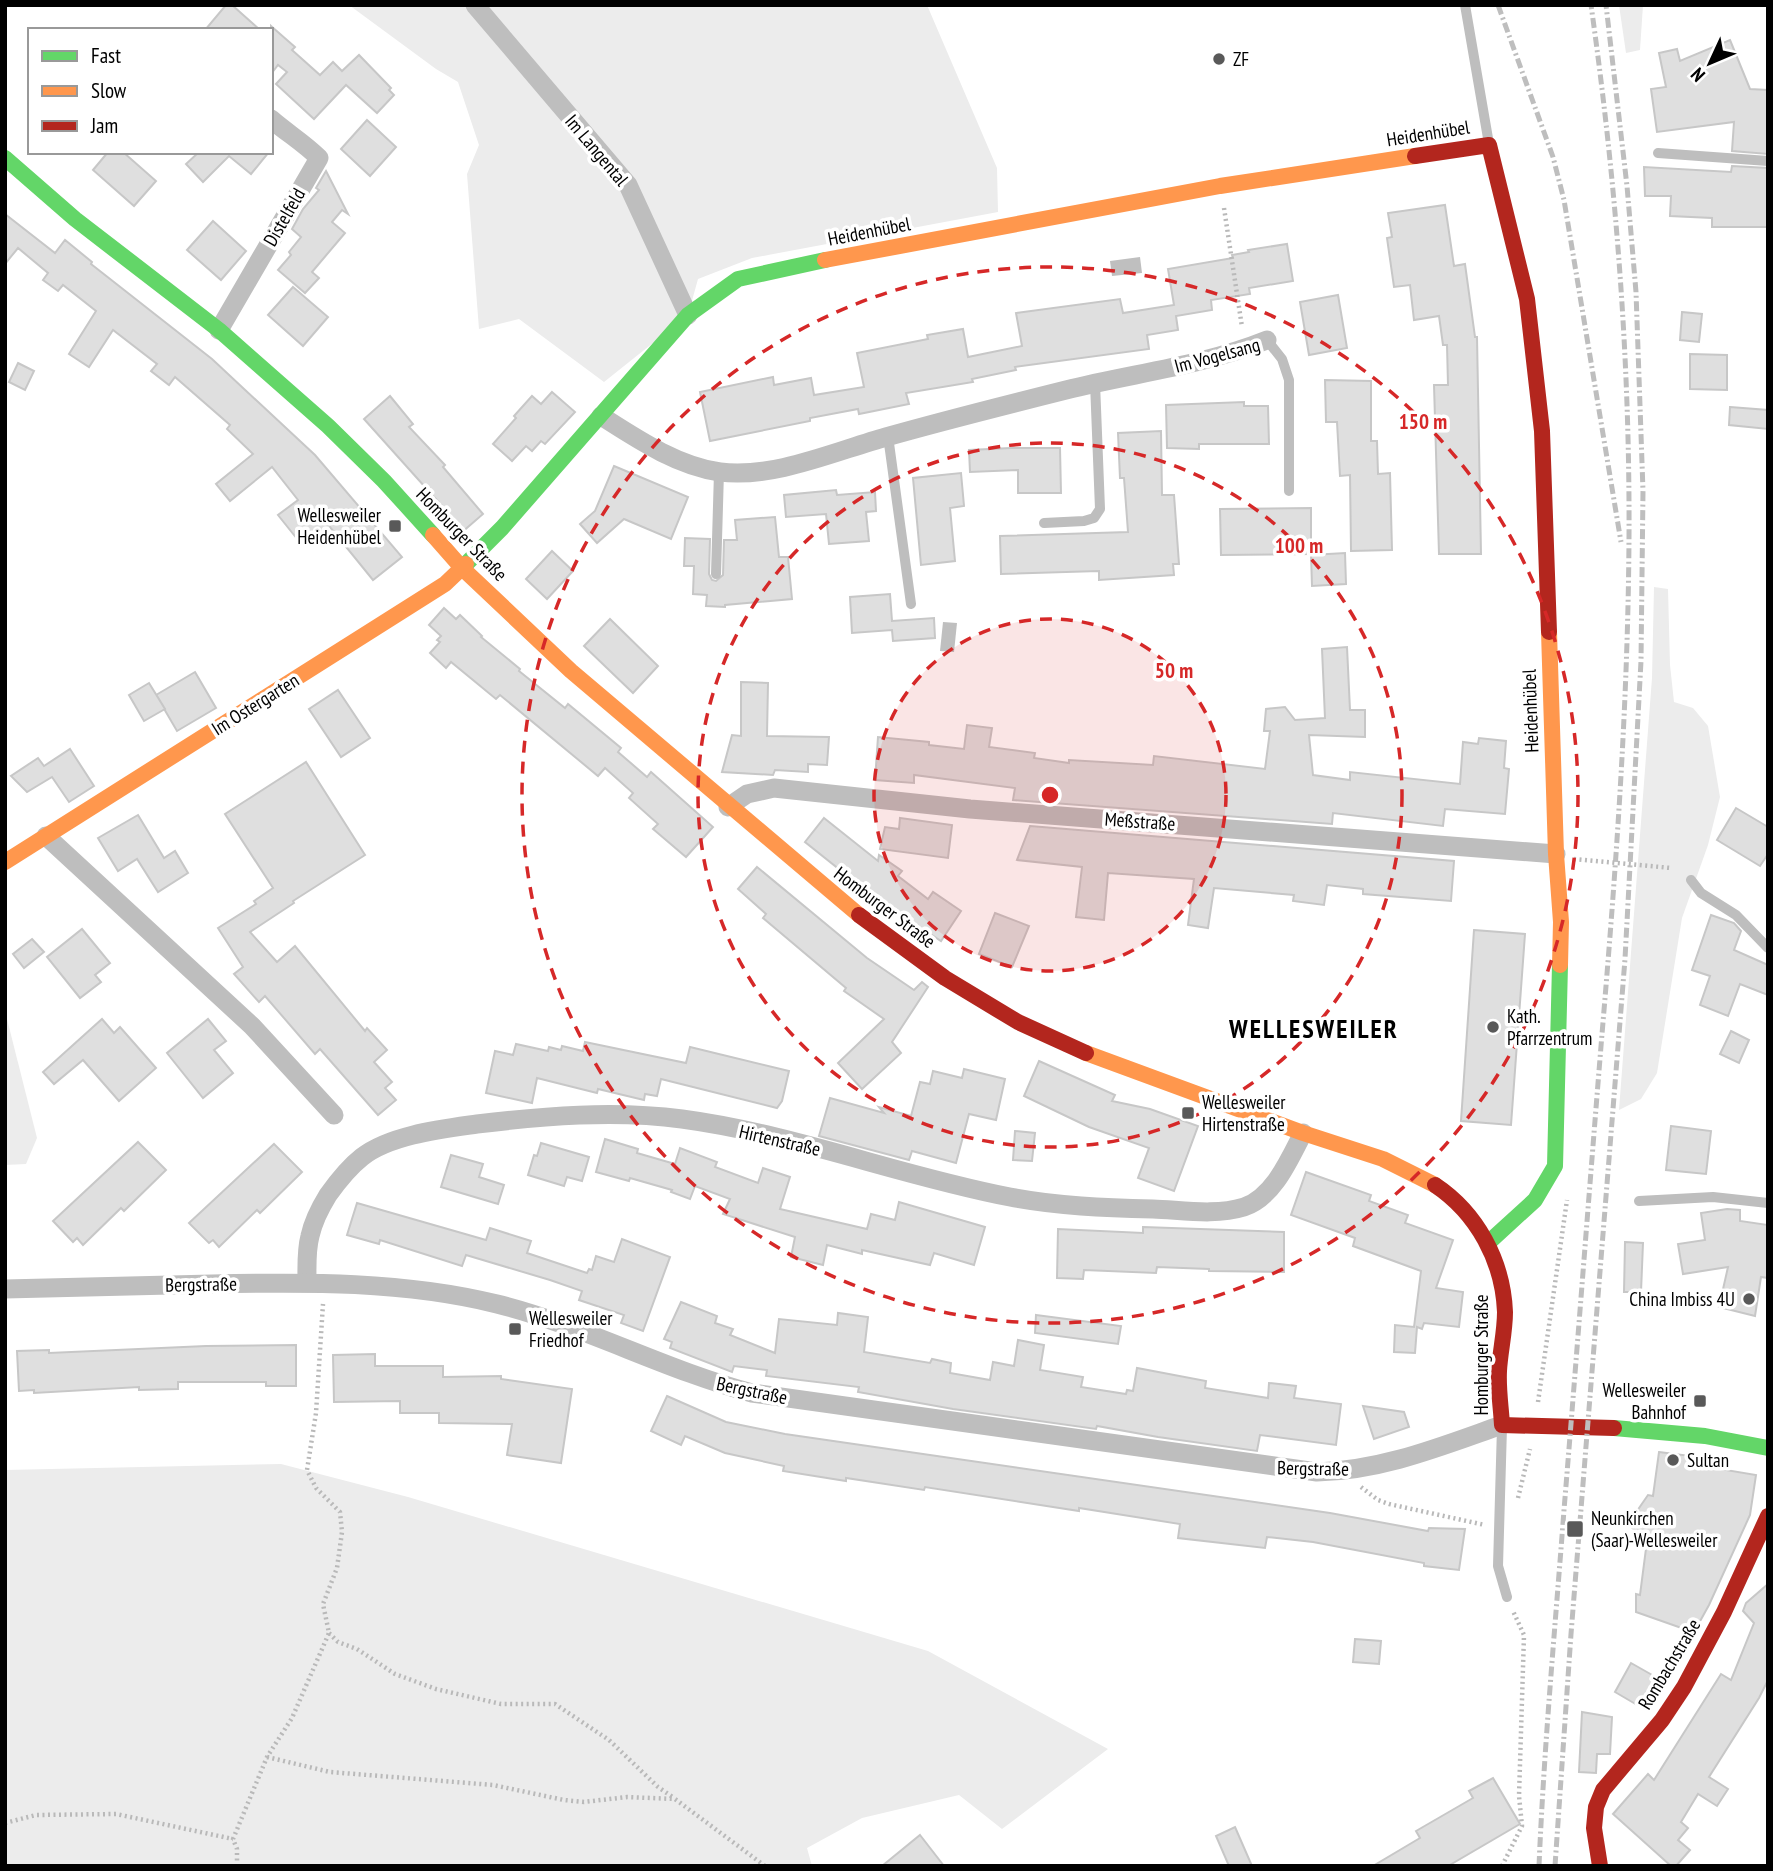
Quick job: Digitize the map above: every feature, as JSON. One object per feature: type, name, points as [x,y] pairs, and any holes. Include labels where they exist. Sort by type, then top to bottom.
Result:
[{"type":"street","name":"Im Langental","points":[[475,5],[628,186],[688,315]]},
{"type":"street","name":"Distelfeld","points":[[219,330],[319,158],[303,142],[290,136],[273,122]]},
{"type":"street","name":"Heidenhübel","points":[[463,568],[502,528],[688,315],[738,279],[768,271],[1220,186],[1489,145],[1527,299],[1542,431],[1565,857],[1555,1166],[1546,1188],[1531,1207],[1489,1243]]},
{"type":"street","name":"Homburger Straße","points":[[5,158],[75,219],[219,330],[328,426],[384,481],[463,568],[570,671],[857,914],[945,978],[1018,1022],[1086,1053],[1303,1133],[1383,1159],[1428,1180],[1452,1197],[1489,1243],[1500,1272],[1505,1312],[1499,1373],[1502,1425],[1536,1422],[1649,1430],[1737,1440],[1768,1448]]},
{"type":"street","name":"Im Vogelsang","points":[[601,415],[637,439],[672,457],[719,472],[750,473],[778,468],[888,436],[1096,383],[1199,363],[1267,340]]},
{"type":"street","name":"Im Ostergarten","points":[[5,862],[445,583],[463,568]]},
{"type":"street","name":"Meßstraße","points":[[728,807],[747,794],[774,788],[970,809],[1565,857]]},
{"type":"street","points":[[46,836],[252,1026],[334,1115]]},
{"type":"street","name":"Hirtenstraße","points":[[314,1282],[309,1237],[320,1208],[342,1175],[364,1155],[386,1145],[415,1135],[462,1126],[531,1118],[614,1115],[682,1119],[761,1134],[1011,1197],[1089,1207],[1222,1212],[1247,1206],[1266,1192],[1284,1169],[1303,1133]]},
{"type":"street","name":"Bergstraße","points":[[5,1289],[314,1282],[411,1289],[496,1304],[586,1332],[711,1382],[752,1393],[1317,1472],[1346,1472],[1398,1459],[1502,1425]]},
{"type":"street","name":"Rombachstraße","points":[[1600,1866],[1594,1828],[1596,1807],[1603,1790],[1662,1720],[1685,1688],[1768,1516]]},
{"type":"lane","points":[[1465,5],[1489,145]]},
{"type":"lane","points":[[1658,153],[1768,161]]},
{"type":"lane","name":"Im Vogelsang","points":[[1267,340],[1282,359],[1289,380],[1289,491]]},
{"type":"lane","points":[[1044,523],[1084,521],[1094,518],[1100,509],[1096,383]]},
{"type":"lane","points":[[888,436],[911,604]]},
{"type":"lane","points":[[716,575],[719,472]]},
{"type":"lane","points":[[1691,880],[1701,893],[1737,915],[1768,948]]},
{"type":"lane","points":[[1639,1201],[1713,1197],[1768,1203]]},
{"type":"lane","points":[[1502,1425],[1499,1566],[1507,1597]]},
{"type":"path","points":[[1220,186],[1246,349]]},
{"type":"path","points":[[1565,857],[1671,867]]},
{"type":"path","points":[[1517,1503],[1536,1422],[1567,1197]]},
{"type":"path","points":[[314,1282],[324,1314],[316,1413],[307,1470],[316,1488],[340,1512],[342,1532],[337,1568],[323,1604],[329,1633],[338,1642],[357,1649],[395,1674],[436,1689],[501,1704],[555,1704],[609,1740],[659,1787],[765,1866]]},
{"type":"path","points":[[1346,1472],[1378,1500],[1500,1528]]},
{"type":"path","points":[[1502,1866],[1522,1826],[1519,1796],[1524,1635],[1507,1597]]},
{"type":"path","points":[[237,1866],[237,1849],[233,1839],[267,1758],[292,1718],[329,1633]]},
{"type":"path","points":[[267,1758],[330,1772],[493,1785],[564,1800],[584,1802],[627,1797],[675,1799]]},
{"type":"path","points":[[5,1823],[36,1815],[116,1815],[233,1839]]},
{"type":"shaded area","points":[[349,5],[927,5],[997,168],[998,212],[752,258],[698,279],[688,315],[604,382],[519,319],[479,329],[467,174],[479,145],[458,82]]},
{"type":"shaded area","points":[[1619,5],[1643,5],[1640,50],[1626,53]]},
{"type":"shaded area","points":[[1140,257],[1142,273],[1112,276],[1110,261]]},
{"type":"shaded area","points":[[1654,587],[1668,589],[1674,702],[1693,708],[1708,726],[1720,797],[1708,845],[1682,918],[1657,1073],[1641,1099],[1619,1110],[1652,678]]},
{"type":"shaded area","points":[[943,622],[957,623],[954,652],[940,651]]},
{"type":"shaded area","points":[[5,1011],[37,1138],[26,1164],[5,1165]]},
{"type":"shaded area","points":[[281,1464],[408,1497],[928,1651],[1108,1749],[1002,1829],[959,1795],[862,1818],[807,1848],[812,1866],[5,1866],[5,1470]]},
{"type":"building","points":[[226,5],[232,5],[258,28],[207,28]]},
{"type":"building","points":[[271,28],[295,47],[292,50],[320,75],[333,62],[342,71],[359,55],[391,88],[389,90],[394,95],[377,113],[346,85],[314,119],[276,84],[287,72],[278,65],[273,71]]},
{"type":"building","points":[[1730,40],[1750,89],[1768,90],[1768,154],[1732,151],[1734,122],[1657,132],[1651,89],[1666,87],[1659,53],[1677,49],[1680,61]]},
{"type":"building","points":[[367,120],[396,147],[370,176],[341,149]]},
{"type":"building","points":[[106,154],[125,154],[156,181],[134,206],[93,170]]},
{"type":"building","points":[[197,154],[267,154],[251,174],[229,156],[203,182],[186,164]]},
{"type":"building","points":[[1732,166],[1768,168],[1768,227],[1712,227],[1712,218],[1670,216],[1671,196],[1645,196],[1644,167],[1731,172]]},
{"type":"building","points":[[326,171],[348,214],[342,210],[332,222],[345,233],[312,272],[319,278],[305,293],[278,270],[301,237],[292,229],[303,209],[319,190],[316,188]]},
{"type":"building","points":[[1445,205],[1454,266],[1465,264],[1477,337],[1481,554],[1439,554],[1434,385],[1448,385],[1447,345],[1443,345],[1439,316],[1414,320],[1410,285],[1394,287],[1387,238],[1392,237],[1388,213]]},
{"type":"building","points":[[5,214],[55,253],[65,240],[92,262],[91,264],[212,359],[315,455],[402,557],[373,580],[330,527],[302,545],[278,515],[298,500],[272,467],[230,501],[216,484],[253,454],[227,429],[230,425],[175,377],[169,385],[151,371],[157,364],[113,330],[89,367],[69,354],[96,311],[63,285],[58,291],[43,280],[48,273],[18,248],[5,264]]},
{"type":"building","points":[[213,221],[246,251],[221,280],[187,250]]},
{"type":"building","points":[[1287,244],[1293,281],[1249,288],[1250,294],[1211,300],[1212,310],[1176,316],[1178,330],[1147,335],[1149,349],[1015,367],[1016,370],[972,379],[973,382],[906,393],[909,404],[859,414],[858,409],[710,441],[700,392],[773,377],[774,385],[811,378],[814,395],[864,387],[857,353],[963,329],[968,357],[1022,346],[1016,313],[1120,299],[1123,313],[1174,305],[1168,269],[1233,258],[1232,255],[1249,252],[1248,250]]},
{"type":"building","points":[[293,287],[328,317],[303,346],[268,315]]},
{"type":"building","points":[[1338,295],[1347,348],[1309,355],[1300,302]]},
{"type":"building","points":[[1682,312],[1702,314],[1699,342],[1680,340]]},
{"type":"building","points":[[1690,354],[1727,355],[1727,390],[1690,389]]},
{"type":"building","points":[[18,363],[34,371],[25,390],[9,382]]},
{"type":"building","points":[[1325,380],[1371,381],[1371,441],[1377,441],[1378,474],[1390,473],[1392,550],[1351,551],[1350,475],[1340,476],[1337,422],[1326,422]]},
{"type":"building","points":[[552,392],[575,412],[545,444],[541,441],[532,451],[526,446],[512,461],[493,444],[532,396],[541,404]]},
{"type":"building","points":[[390,396],[413,424],[409,427],[445,465],[443,467],[483,514],[461,533],[440,510],[443,507],[364,419]]},
{"type":"building","points":[[1244,402],[1244,406],[1268,406],[1269,444],[1199,444],[1199,449],[1167,448],[1166,405]]},
{"type":"building","points":[[1730,407],[1768,410],[1768,429],[1729,425]]},
{"type":"building","points":[[1161,431],[1162,495],[1174,495],[1179,564],[1173,564],[1174,575],[1099,580],[1099,571],[1001,574],[1000,536],[1128,532],[1124,478],[1120,478],[1118,433]]},
{"type":"building","points":[[1060,448],[1061,493],[1018,493],[1018,470],[970,472],[969,450]]},
{"type":"building","points":[[614,466],[688,497],[671,539],[624,519],[597,543],[580,524],[595,511]]},
{"type":"building","points":[[961,473],[964,506],[950,508],[955,561],[921,565],[913,478]]},
{"type":"building","points":[[836,490],[837,495],[875,492],[876,511],[866,512],[869,541],[829,544],[826,514],[786,517],[784,495]]},
{"type":"building","points":[[1311,508],[1311,554],[1221,555],[1220,509]]},
{"type":"building","points":[[775,517],[779,557],[788,557],[792,599],[725,607],[706,606],[707,595],[693,594],[694,566],[684,566],[685,538],[710,539],[709,574],[712,580],[716,581],[723,575],[724,540],[737,540],[735,520]]},
{"type":"building","points":[[552,551],[573,571],[547,599],[526,579]]},
{"type":"building","points":[[1345,553],[1346,584],[1312,586],[1311,555]]},
{"type":"building","points":[[890,594],[892,621],[934,618],[935,638],[893,641],[892,630],[852,633],[850,597]]},
{"type":"building","points":[[444,608],[456,619],[460,615],[481,637],[520,669],[519,671],[565,708],[568,704],[621,748],[618,752],[647,777],[651,772],[713,827],[686,857],[653,829],[658,824],[629,798],[633,793],[605,768],[598,776],[500,695],[496,699],[451,662],[446,668],[430,653],[440,642],[437,640],[441,636],[429,625]]},
{"type":"building","points":[[610,619],[658,666],[633,693],[584,646]]},
{"type":"building","points":[[1347,647],[1350,710],[1365,710],[1365,737],[1309,735],[1313,775],[1350,780],[1350,772],[1460,784],[1463,742],[1478,744],[1479,738],[1506,741],[1504,768],[1509,769],[1505,814],[1445,809],[1443,826],[1333,813],[1332,824],[1013,800],[1015,788],[914,775],[914,783],[875,780],[878,737],[964,749],[967,725],[992,728],[989,747],[1035,753],[1034,758],[1069,763],[1069,760],[1153,765],[1154,756],[1265,769],[1270,731],[1264,731],[1266,709],[1285,707],[1295,720],[1325,718],[1322,649]]},
{"type":"building","points":[[195,672],[216,708],[177,731],[156,695]]},
{"type":"building","points":[[741,682],[768,683],[767,736],[829,737],[827,765],[808,764],[808,772],[775,770],[773,775],[722,772],[732,735],[741,736]]},
{"type":"building","points":[[149,683],[165,709],[144,721],[129,695]]},
{"type":"building","points":[[338,690],[370,738],[341,757],[309,709]]},
{"type":"building","points":[[70,749],[94,786],[69,802],[52,777],[27,792],[11,776],[38,758],[44,766]]},
{"type":"building","points":[[306,762],[365,855],[250,932],[277,962],[295,946],[365,1031],[367,1028],[387,1050],[374,1062],[392,1082],[385,1088],[396,1100],[378,1115],[320,1049],[315,1054],[265,996],[259,1002],[234,974],[243,967],[218,928],[256,904],[254,901],[273,888],[225,814]]},
{"type":"building","points":[[1736,808],[1768,827],[1768,854],[1760,866],[1717,840]]},
{"type":"building","points":[[138,815],[164,858],[175,851],[188,873],[158,892],[137,859],[118,871],[98,838]]},
{"type":"building","points":[[824,818],[878,861],[879,855],[902,871],[898,876],[928,899],[933,892],[961,911],[941,941],[906,918],[904,921],[805,842]]},
{"type":"building","points":[[900,818],[952,825],[948,858],[880,849],[885,827],[899,829]]},
{"type":"building","points":[[1030,826],[1454,861],[1451,901],[1363,894],[1363,889],[1327,885],[1324,905],[1293,901],[1294,895],[1214,888],[1208,928],[1188,925],[1194,879],[1108,873],[1104,920],[1076,917],[1082,867],[1017,860]]},
{"type":"building","points":[[757,867],[867,958],[914,990],[922,982],[928,987],[892,1042],[901,1053],[862,1089],[838,1063],[884,1019],[844,991],[846,988],[763,918],[766,914],[738,889]]},
{"type":"building","points":[[995,913],[1029,926],[1012,967],[979,954]]},
{"type":"building","points":[[1711,915],[1734,923],[1741,931],[1734,950],[1768,965],[1768,995],[1740,984],[1728,1016],[1700,1005],[1710,976],[1692,970]]},
{"type":"building","points":[[82,929],[110,963],[95,975],[101,982],[80,998],[47,957]]},
{"type":"building","name":"Kath. Pfarrzentrum","points":[[1474,930],[1525,934],[1511,1125],[1461,1121]]},
{"type":"building","points":[[32,939],[44,952],[24,968],[13,954]]},
{"type":"building","points":[[102,1019],[114,1033],[120,1027],[156,1068],[119,1101],[83,1060],[54,1084],[43,1072]]},
{"type":"building","points":[[208,1019],[226,1041],[214,1050],[233,1073],[203,1098],[167,1053]]},
{"type":"building","points":[[1731,1031],[1749,1040],[1739,1063],[1720,1054]]},
{"type":"building","points":[[585,1042],[686,1063],[690,1047],[789,1071],[782,1101],[777,1108],[661,1079],[657,1096],[645,1094],[644,1100],[598,1089],[597,1093],[537,1078],[532,1103],[486,1093],[495,1051],[513,1055],[516,1044],[548,1051],[549,1047],[561,1050],[562,1046],[583,1051]]},
{"type":"building","points":[[1039,1061],[1115,1095],[1112,1101],[1150,1109],[1198,1126],[1174,1191],[1138,1178],[1149,1148],[1089,1127],[1024,1096]]},
{"type":"building","points":[[964,1069],[1005,1079],[996,1120],[969,1114],[956,1163],[912,1151],[909,1160],[819,1136],[830,1098],[884,1113],[879,1107],[911,1116],[920,1082],[930,1084],[933,1071],[962,1078]]},
{"type":"building","points":[[1671,1126],[1711,1131],[1706,1174],[1666,1170]]},
{"type":"building","points":[[1015,1131],[1035,1133],[1032,1161],[1013,1160]]},
{"type":"building","points":[[605,1139],[638,1149],[637,1153],[675,1164],[680,1148],[717,1162],[715,1167],[758,1183],[763,1168],[790,1177],[780,1209],[867,1229],[871,1214],[895,1220],[899,1202],[985,1227],[974,1265],[934,1253],[930,1265],[862,1250],[862,1254],[827,1245],[823,1265],[791,1257],[795,1237],[723,1214],[730,1199],[695,1186],[690,1199],[671,1192],[672,1190],[596,1172]]},
{"type":"building","points":[[138,1142],[166,1170],[124,1211],[121,1208],[83,1245],[77,1238],[73,1242],[53,1221]]},
{"type":"building","points":[[541,1143],[589,1157],[582,1181],[567,1177],[564,1186],[528,1175]]},
{"type":"building","points":[[274,1144],[302,1172],[260,1213],[257,1210],[219,1247],[213,1240],[209,1243],[189,1223]]},
{"type":"building","points":[[451,1155],[483,1164],[479,1177],[504,1185],[498,1204],[441,1187]]},
{"type":"building","points":[[1306,1172],[1371,1195],[1369,1201],[1408,1215],[1405,1223],[1453,1240],[1436,1288],[1463,1292],[1459,1327],[1424,1323],[1422,1329],[1417,1327],[1415,1353],[1394,1352],[1395,1325],[1414,1327],[1421,1271],[1353,1246],[1355,1238],[1291,1215]]},
{"type":"building","points":[[357,1203],[486,1240],[490,1228],[531,1241],[527,1253],[587,1273],[589,1269],[592,1270],[596,1256],[614,1262],[622,1239],[670,1257],[643,1331],[621,1323],[624,1315],[579,1300],[582,1291],[550,1280],[466,1255],[462,1266],[380,1240],[379,1244],[347,1235]]},
{"type":"building","points":[[1740,1210],[1740,1221],[1768,1225],[1768,1278],[1761,1277],[1755,1316],[1719,1307],[1728,1267],[1683,1274],[1678,1244],[1705,1240],[1701,1213]]},
{"type":"building","points":[[1143,1227],[1284,1232],[1284,1272],[1157,1267],[1156,1273],[1084,1270],[1083,1279],[1057,1278],[1058,1229],[1143,1233]]},
{"type":"building","points":[[1625,1242],[1643,1243],[1641,1292],[1624,1292]]},
{"type":"building","points":[[681,1302],[717,1316],[715,1323],[733,1329],[730,1335],[775,1353],[779,1319],[837,1325],[838,1313],[868,1317],[864,1352],[930,1363],[932,1359],[951,1363],[950,1373],[990,1380],[993,1362],[1014,1366],[1018,1340],[1044,1345],[1040,1370],[1083,1377],[1081,1387],[1126,1394],[1127,1390],[1133,1391],[1137,1368],[1206,1381],[1205,1388],[1268,1398],[1269,1383],[1296,1386],[1294,1398],[1341,1404],[1336,1445],[1260,1435],[1257,1451],[1097,1426],[1096,1429],[953,1409],[858,1392],[859,1387],[766,1376],[767,1370],[734,1366],[732,1372],[670,1348],[672,1342],[664,1339]]},
{"type":"building","points":[[1036,1315],[1121,1326],[1118,1344],[1035,1333]]},
{"type":"building","points":[[296,1345],[296,1386],[266,1386],[266,1382],[178,1382],[178,1389],[139,1390],[139,1387],[34,1393],[34,1390],[19,1391],[17,1351],[49,1350],[49,1353]]},
{"type":"building","points":[[375,1354],[375,1366],[443,1366],[443,1377],[501,1376],[501,1379],[572,1389],[561,1463],[507,1455],[512,1424],[439,1423],[439,1413],[400,1413],[400,1401],[334,1402],[333,1355]]},
{"type":"building","points":[[667,1396],[726,1422],[785,1434],[1330,1513],[1428,1531],[1429,1528],[1465,1529],[1459,1570],[1424,1566],[1424,1563],[1313,1542],[1267,1537],[1265,1548],[1178,1538],[1180,1524],[925,1487],[924,1490],[783,1471],[784,1466],[725,1453],[685,1436],[681,1445],[651,1431]]},
{"type":"building","points":[[1363,1406],[1404,1412],[1409,1427],[1374,1439]]},
{"type":"building","points":[[1659,1452],[1691,1456],[1690,1464],[1756,1475],[1750,1515],[1709,1605],[1699,1623],[1696,1621],[1690,1631],[1636,1612],[1636,1594],[1640,1595],[1647,1541],[1628,1524],[1648,1495],[1653,1496]]},
{"type":"building","points":[[1768,1584],[1768,1680],[1709,1777],[1728,1789],[1717,1806],[1698,1794],[1681,1822],[1688,1828],[1678,1840],[1690,1850],[1676,1866],[1671,1866],[1613,1814],[1648,1774],[1654,1780],[1721,1674],[1731,1680],[1754,1623],[1743,1611],[1746,1603]]},
{"type":"building","points":[[1355,1639],[1381,1641],[1379,1664],[1353,1662]]},
{"type":"building","points":[[1631,1663],[1661,1680],[1644,1709],[1615,1692]]},
{"type":"building","points":[[1582,1712],[1612,1717],[1610,1754],[1597,1754],[1596,1773],[1579,1772]]},
{"type":"building","points":[[1493,1778],[1520,1824],[1448,1866],[1373,1866],[1420,1838],[1416,1831],[1473,1798],[1469,1791]]},
{"type":"building","points":[[1235,1827],[1252,1866],[1229,1866],[1216,1836]]},
{"type":"building","points":[[920,1835],[944,1866],[882,1866]]},
{"type":"railway","points":[[1498,5],[1553,157],[1564,200],[1621,542]]},
{"type":"railway","points":[[1539,1866],[1550,1688],[1616,848],[1628,600],[1629,471],[1620,271],[1608,138],[1591,5]]},
{"type":"railway","points":[[1555,1866],[1625,959],[1641,661],[1643,491],[1636,292],[1606,5]]},
{"type":"traffic: fast","points":[[5,158],[75,219],[219,330],[328,426],[384,481],[433,535]]},
{"type":"traffic: fast","points":[[466,564],[502,528],[688,315],[738,279],[825,260]]},
{"type":"traffic: fast","points":[[1488,1243],[1535,1200],[1555,1166],[1560,965]]},
{"type":"traffic: fast","points":[[1614,1428],[1705,1436],[1768,1448]]},
{"type":"traffic: slow","points":[[825,260],[1220,186],[1415,156]]},
{"type":"traffic: slow","points":[[433,535],[462,568],[571,671],[859,915]]},
{"type":"traffic: slow","points":[[5,862],[445,584],[466,564]]},
{"type":"traffic: slow","points":[[1549,632],[1556,854],[1561,922],[1560,965]]},
{"type":"traffic: slow","points":[[1086,1053],[1303,1133],[1383,1159],[1435,1185]]},
{"type":"traffic: jam","points":[[1415,156],[1489,145],[1527,299],[1542,431],[1549,632]]},
{"type":"traffic: jam","points":[[859,915],[945,978],[1018,1022],[1086,1053]]},
{"type":"traffic: jam","points":[[1435,1185],[1450,1196],[1475,1224],[1485,1240],[1499,1275],[1505,1312],[1499,1378],[1502,1425],[1614,1428]]},
{"type":"traffic: jam","points":[[1600,1866],[1594,1828],[1596,1807],[1603,1790],[1662,1720],[1684,1687],[1724,1612],[1768,1516]]},
{"type":"place","name":"ZF","points":[[1219,59]]},
{"type":"place","name":"Wellesweiler Heidenhübel","points":[[395,526]]},
{"type":"place","name":"Kath. Pfarrzentrum","points":[[1493,1027]]},
{"type":"place","name":"Wellesweiler Hirtenstraße","points":[[1188,1113]]},
{"type":"place","name":"China Imbiss 4U","points":[[1749,1299]]},
{"type":"place","name":"Wellesweiler Friedhof","points":[[515,1329]]},
{"type":"place","name":"Wellesweiler Bahnhof","points":[[1700,1401]]},
{"type":"place","name":"Sultan","points":[[1673,1460]]},
{"type":"place","name":"Neunkirchen (Saar)-Wellesweiler","points":[[1575,1529]]},
{"type":"district","name":"WELLESWEILER","points":[[1314,1028]]}]
